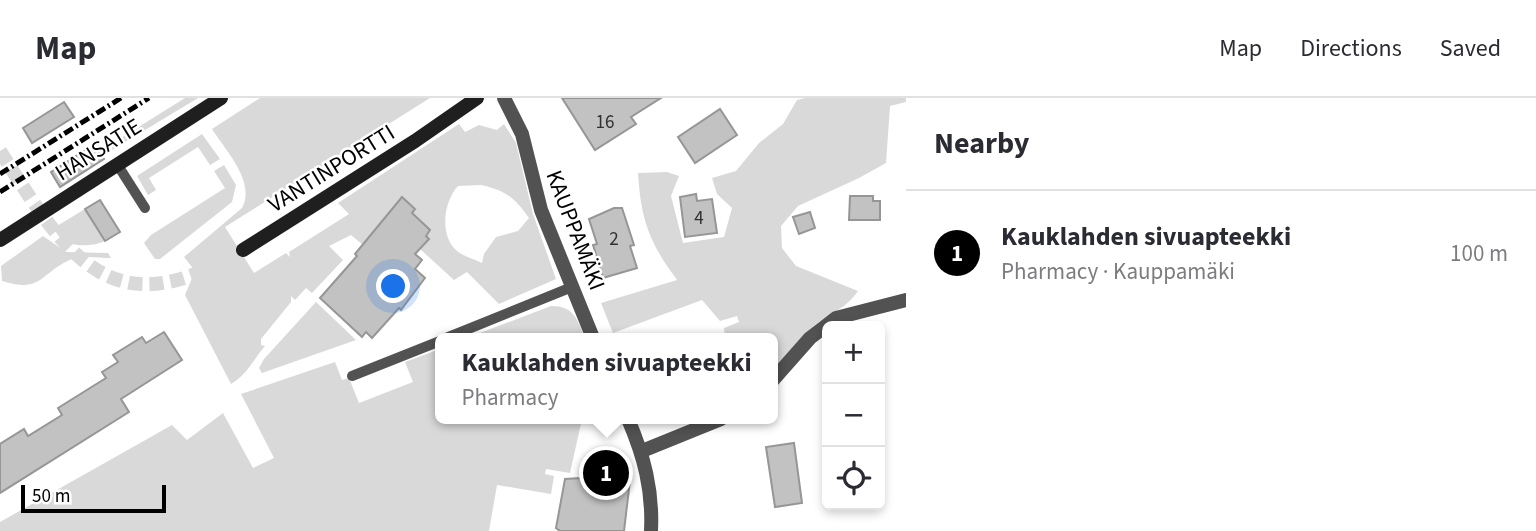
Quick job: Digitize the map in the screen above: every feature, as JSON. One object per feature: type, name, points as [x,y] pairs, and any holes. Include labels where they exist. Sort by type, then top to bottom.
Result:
[{"type":"street","name":"HANSATIE","points":[[0,240],[221,98]]},
{"type":"street","name":"VANTINPORTTI","points":[[243,250],[415,141],[477,98]]},
{"type":"street","name":"KAUPPAMÄKI","points":[[504,98],[522,134],[591,333]]},
{"type":"street","points":[[778,374],[810,338],[836,318],[906,300]]},
{"type":"street","points":[[630,424],[642,452],[650,483],[651,531]]},
{"type":"street","points":[[642,452],[709,424]]},
{"type":"lane","points":[[117,164],[145,208]]},
{"type":"lane","points":[[460,333],[579,292]]},
{"type":"lane","points":[[352,376],[435,343]]},
{"type":"shaded area","points":[[185,98],[198,98],[112,150],[113,143]]},
{"type":"shaded area","points":[[260,98],[430,98],[225,227],[254,273],[286,253],[290,257],[289,252],[349,214],[338,203],[459,124],[465,132],[479,125],[497,130],[504,124],[516,143],[533,214],[556,279],[499,304],[467,272],[454,280],[420,249],[429,239],[426,236],[430,230],[412,213],[415,209],[402,197],[363,245],[351,235],[329,246],[343,260],[312,293],[306,288],[295,300],[291,296],[291,302],[261,339],[261,345],[265,346],[246,372],[231,384],[185,295],[195,271],[184,257],[242,208],[245,198],[245,188],[238,167],[212,129]],"holes":[[[458,186],[489,187],[509,196],[529,218],[518,231],[496,237],[484,254],[482,263],[456,250],[447,235],[445,218],[449,200]]]},
{"type":"shaded area","points":[[906,98],[906,102],[890,106],[886,163],[798,206],[781,226],[782,248],[796,266],[858,291],[843,306],[809,330],[778,365],[778,333],[724,333],[724,328],[739,322],[737,316],[720,321],[702,300],[613,333],[601,303],[677,280],[648,230],[641,204],[638,173],[667,172],[679,176],[671,196],[683,243],[724,237],[732,208],[717,194],[712,178],[736,171],[759,143],[783,124],[797,100]]},
{"type":"shaded area","points":[[202,134],[220,159],[210,165],[198,147],[149,178],[156,190],[148,195],[137,176]]},
{"type":"shaded area","points":[[224,165],[236,185],[232,202],[160,259],[155,259],[144,243],[151,235],[225,188],[214,171]]},
{"type":"shaded area","points":[[85,209],[105,241],[92,245],[77,245],[64,240],[55,230],[57,226]]},
{"type":"shaded area","points":[[43,236],[66,252],[108,253],[111,258],[72,259],[40,280],[26,285],[2,281],[1,266]]},
{"type":"shaded area","points":[[316,302],[356,340],[262,373],[259,368],[264,359]]},
{"type":"shaded area","points":[[551,306],[570,311],[583,333],[480,333]]},
{"type":"shaded area","points":[[435,351],[435,424],[581,424],[570,473],[546,469],[545,474],[554,476],[551,494],[497,485],[489,531],[0,531],[0,522],[172,425],[187,440],[223,413],[253,468],[274,458],[241,394],[335,362],[342,380],[349,378],[359,403],[413,382],[405,362]]},
{"type":"building","points":[[562,98],[661,98],[631,117],[636,124],[595,150]]},
{"type":"building","points":[[64,102],[74,117],[32,143],[23,128]]},
{"type":"building","points":[[720,109],[737,135],[695,163],[678,137]]},
{"type":"building","points":[[95,144],[104,159],[60,187],[51,172]]},
{"type":"building","points":[[696,194],[697,201],[712,199],[717,233],[685,237],[680,197]]},
{"type":"building","points":[[850,196],[873,196],[873,201],[880,201],[880,220],[849,220]]},
{"type":"building","points":[[402,197],[415,209],[412,213],[430,230],[426,236],[429,239],[415,254],[422,260],[415,269],[425,278],[401,310],[399,308],[372,338],[366,332],[362,337],[320,298],[357,256],[355,254]]},
{"type":"building","points":[[100,200],[120,232],[105,241],[85,209]]},
{"type":"building","points":[[614,208],[622,208],[634,245],[630,246],[637,268],[603,278],[593,245],[597,244],[589,219]]},
{"type":"building","points":[[810,212],[815,228],[799,234],[793,217]]},
{"type":"building","points":[[164,332],[182,360],[121,399],[129,412],[0,493],[0,444],[24,429],[28,436],[62,415],[58,408],[106,378],[102,372],[118,362],[113,355],[142,337],[146,343]]},
{"type":"building","points":[[794,443],[802,503],[775,507],[766,447]]},
{"type":"building","points":[[584,463],[631,472],[624,531],[560,531],[556,528],[565,479],[581,478]]},
{"type":"tunnel","points":[[0,151],[24,189],[72,250],[97,270],[126,282],[159,283],[197,273],[243,250]]},
{"type":"railway","points":[[0,174],[121,98]]},
{"type":"railway","points":[[0,192],[149,98]]},
{"type":"place","name":"Kauklahden sivuapteekki","points":[[606,473]]}]
